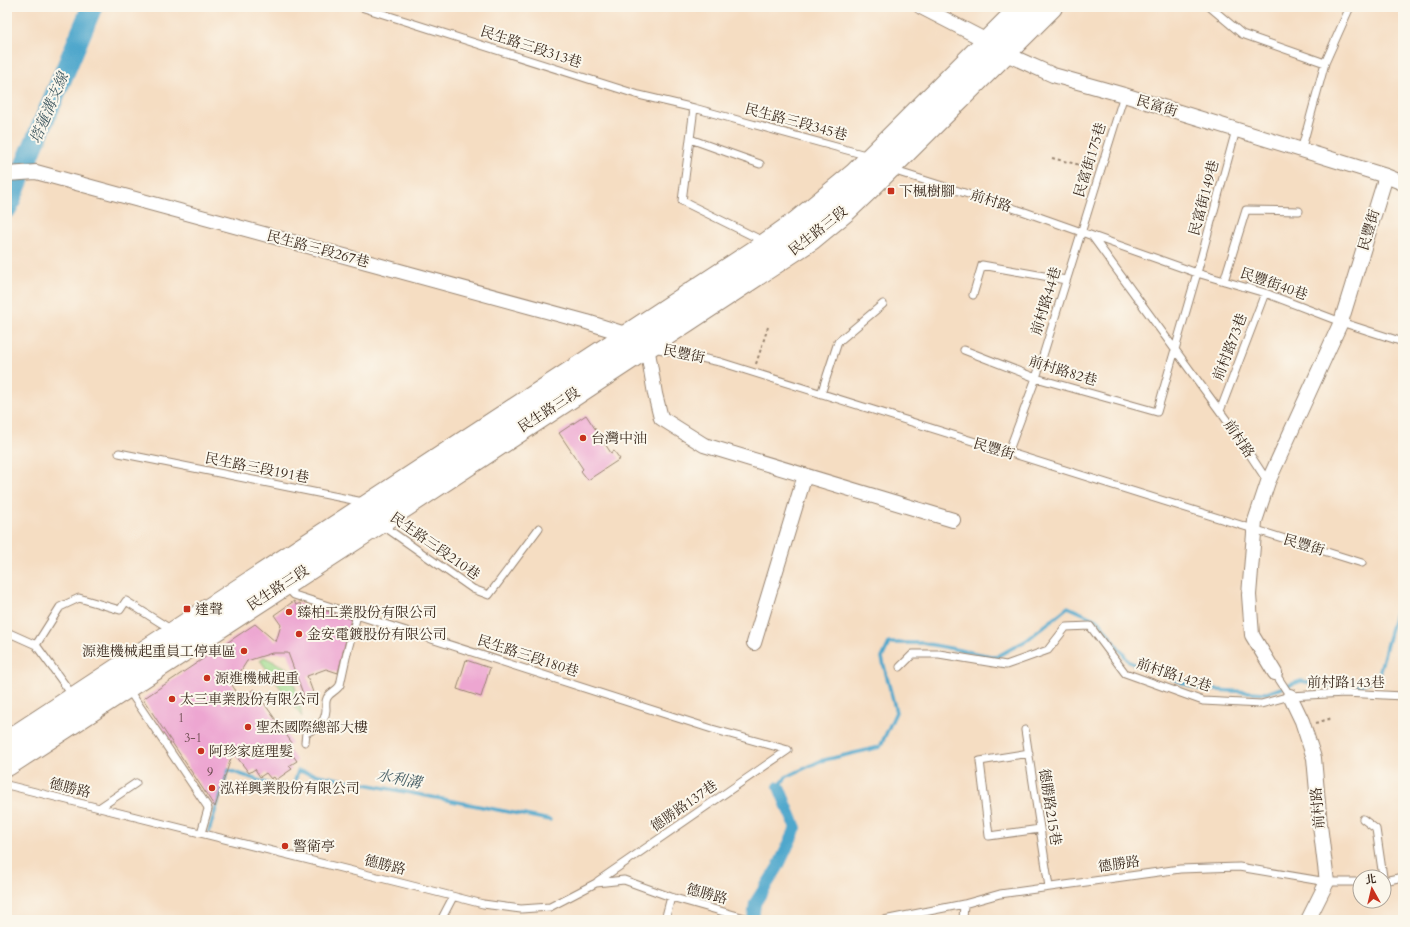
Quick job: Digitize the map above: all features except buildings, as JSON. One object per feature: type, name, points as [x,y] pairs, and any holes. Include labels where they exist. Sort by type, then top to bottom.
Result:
[{"type":"main road","name":"民生路三段","points":[[996,47],[1022,7]]},
{"type":"main road","name":"民生路三段","points":[[7,742],[80,706],[127,688],[279,576],[638,341],[810,239],[845,211],[880,163],[996,47],[1051,7]]},
{"type":"main road","name":"民生路三段","points":[[638,341],[832,195],[855,174],[880,163]]},
{"type":"main road","name":"民生路三段","points":[[7,765],[80,706],[176,632],[279,576]]},
{"type":"street","name":"民富街","points":[[920,7],[1053,75],[1386,176],[1403,183]]},
{"type":"street","name":"民生路三段267巷","points":[[7,174],[36,172],[580,320],[638,341]]},
{"type":"street","name":"民豐街","points":[[1268,482],[1341,322],[1386,176]]},
{"type":"street","points":[[638,341],[656,394],[661,418],[704,444],[953,520]]},
{"type":"street","points":[[754,643],[805,475]]},
{"type":"street","points":[[1268,482],[1255,521],[1249,595],[1252,634],[1275,673]]},
{"type":"street","name":"前村路","points":[[1290,696],[1302,721],[1303,728],[1314,758],[1327,882]]},
{"type":"street","points":[[1308,920],[1327,882]]},
{"type":"lane","name":"民生路三段313巷","points":[[361,7],[638,95],[694,108]]},
{"type":"lane","points":[[1210,7],[1242,34],[1325,63]]},
{"type":"lane","points":[[1301,150],[1325,63],[1350,7]]},
{"type":"lane","name":"民富街175巷","points":[[1081,232],[1124,96]]},
{"type":"lane","points":[[694,108],[682,202],[767,244]]},
{"type":"lane","name":"民生路三段345巷","points":[[694,108],[880,163]]},
{"type":"lane","name":"民富街149巷","points":[[1157,412],[1236,130]]},
{"type":"lane","points":[[690,138],[760,164]]},
{"type":"lane","name":"前村路","points":[[880,163],[1025,212],[1197,273]]},
{"type":"lane","points":[[1224,281],[1246,210],[1299,211]]},
{"type":"lane","name":"前村路44巷","points":[[1008,452],[1036,378],[1081,232]]},
{"type":"lane","name":"前村路","points":[[1092,236],[1220,411],[1268,482]]},
{"type":"lane","points":[[974,295],[982,265],[1066,280]]},
{"type":"lane","name":"民豐街40巷","points":[[1197,273],[1265,292],[1341,322],[1403,342]]},
{"type":"lane","name":"前村路73巷","points":[[1220,411],[1265,292]]},
{"type":"lane","points":[[821,394],[838,342],[882,304]]},
{"type":"lane","name":"民豐街","points":[[638,341],[720,362],[1362,563]]},
{"type":"lane","name":"前村路82巷","points":[[964,350],[1036,378],[1157,412]]},
{"type":"lane","name":"民生路三段191巷","points":[[119,453],[375,513]]},
{"type":"lane","name":"民生路三段210巷","points":[[375,513],[473,589],[489,595],[540,528]]},
{"type":"lane","name":"民生路三段180巷","points":[[279,576],[294,595],[712,729],[788,750]]},
{"type":"lane","points":[[36,645],[60,607],[79,598],[120,610],[126,601],[176,632]]},
{"type":"lane","points":[[305,742],[306,732],[317,728],[322,724],[327,697],[338,689],[340,685],[346,654],[357,615]]},
{"type":"lane","name":"前村路142巷","points":[[900,667],[913,654],[939,654],[1006,665],[1048,650],[1066,627],[1090,626],[1125,673],[1196,698],[1203,700],[1262,704],[1290,696]]},
{"type":"lane","points":[[7,632],[36,645],[80,706]]},
{"type":"lane","points":[[1275,673],[1290,696]]},
{"type":"lane","points":[[127,688],[207,806],[208,809],[200,833]]},
{"type":"lane","name":"前村路143巷","points":[[1290,696],[1345,693],[1403,696]]},
{"type":"lane","name":"德勝路215巷","points":[[1026,730],[1049,887]]},
{"type":"lane","name":"德勝路137巷","points":[[596,882],[788,750]]},
{"type":"lane","points":[[1029,753],[980,760],[989,836],[1040,829]]},
{"type":"lane","points":[[99,808],[136,783]]},
{"type":"lane","name":"德勝路","points":[[7,785],[490,905],[521,909],[550,908],[596,882],[624,880],[671,897],[752,920]]},
{"type":"lane","points":[[1363,819],[1376,828],[1383,869]]},
{"type":"lane","name":"德勝路","points":[[884,920],[964,904],[1000,894],[1180,869],[1239,867],[1327,882],[1352,882]]},
{"type":"lane","points":[[1392,879],[1403,877]]},
{"type":"lane","points":[[441,920],[454,896]]},
{"type":"lane","points":[[665,920],[671,897]]},
{"type":"lane","points":[[963,920],[964,904]]},
{"type":"path","points":[[1052,158],[1101,170]]},
{"type":"path","points":[[754,373],[768,327]]},
{"type":"path","points":[[1303,728],[1332,718]]},
{"type":"green space","points":[[264,657],[289,669],[299,699],[302,717],[260,660]]},
{"type":"waterway","name":"塔蓮溝支線","points":[[7,208],[92,7]]},
{"type":"waterway","points":[[779,787],[786,777],[820,761],[880,747],[896,712],[882,658],[889,643],[923,643],[996,657],[1027,640],[1068,607],[1099,621],[1129,662],[1199,689],[1267,693],[1301,681],[1350,689],[1378,678],[1397,606],[1403,601]]},
{"type":"waterway","name":"水利溝","points":[[209,831],[228,770],[290,791],[292,791],[298,771],[550,820]]},
{"type":"waterway","points":[[753,920],[755,903],[778,867],[796,828],[779,787]]},
{"type":"place","name":"下楓樹腳","points":[[891,191]]},
{"type":"place","name":"台灣中油","points":[[583,438]]},
{"type":"place","name":"達聲","points":[[187,609]]},
{"type":"place","name":"臻柏工業股份有限公司","points":[[289,612]]},
{"type":"place","name":"金安電鍍股份有限公司","points":[[299,634]]},
{"type":"place","name":"源進機械起重員工停車區","points":[[244,651]]},
{"type":"place","name":"源進機械起重","points":[[207,678]]},
{"type":"place","name":"太三車業股份有限公司","points":[[172,699]]},
{"type":"place","name":"聖杰國際總部大樓","points":[[248,727]]},
{"type":"place","name":"阿珍家庭理髮","points":[[201,751]]},
{"type":"place","name":"泓祥興業股份有限公司","points":[[212,788]]},
{"type":"place","name":"警衛亭","points":[[285,846]]}]
